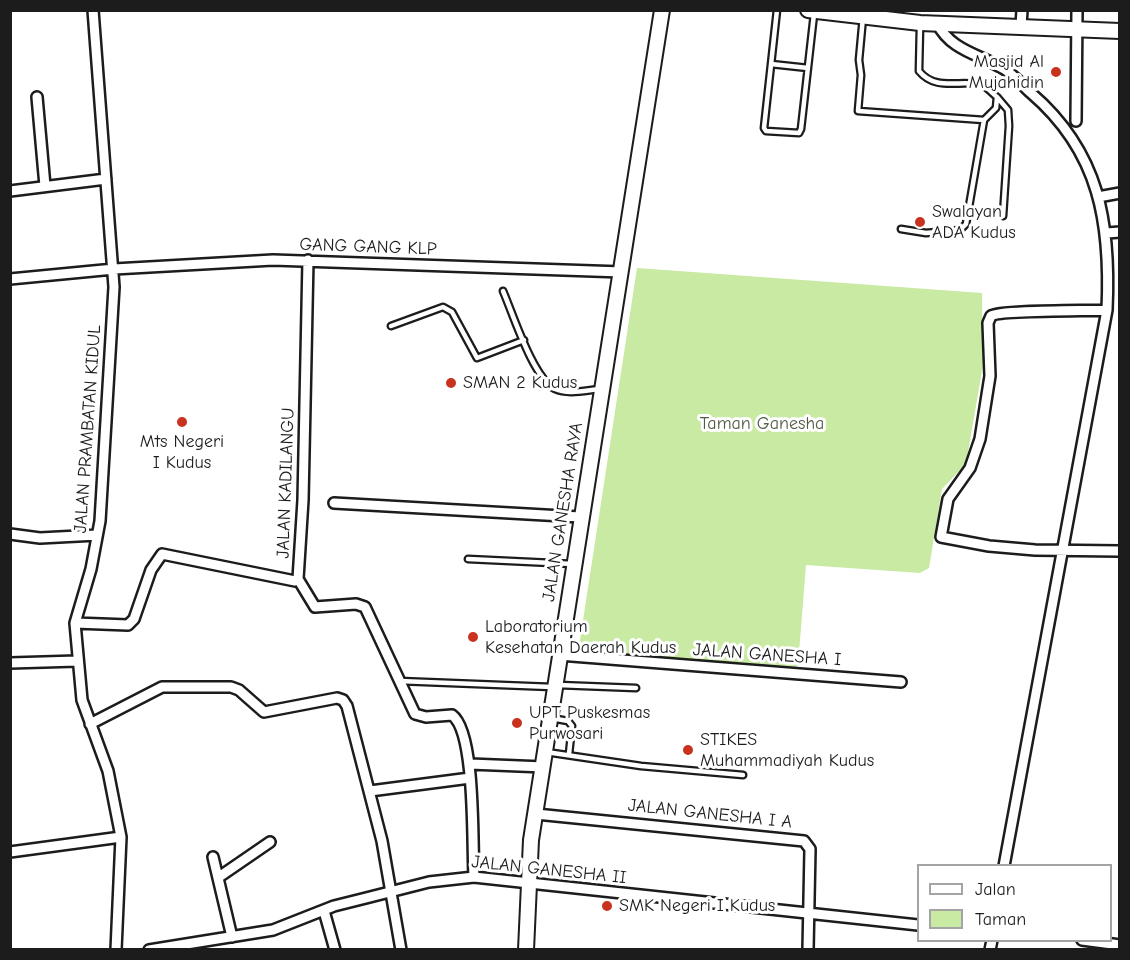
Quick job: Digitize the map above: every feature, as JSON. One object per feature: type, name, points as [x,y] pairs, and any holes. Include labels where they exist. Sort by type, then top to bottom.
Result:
[{"type":"street","name":"JALAN PRAMBATAN KIDUL","points":[[93,10],[114,269],[109,403],[98,535],[91,569],[75,623],[81,693],[108,771],[121,837],[116,950]]},
{"type":"street","name":"JALAN GANESHA RAYA","points":[[526,950],[527,882],[559,655],[622,272],[625,232],[662,10]]},
{"type":"street","points":[[808,10],[863,17],[1119,31]]},
{"type":"street","points":[[1022,10],[1022,26]]},
{"type":"street","points":[[1076,121],[1077,10]]},
{"type":"street","points":[[926,20],[949,41],[1005,69],[1047,106],[1076,145],[1098,197],[1107,233],[1107,310],[1004,864]]},
{"type":"street","points":[[37,98],[45,186]]},
{"type":"street","points":[[10,191],[106,179]]},
{"type":"street","points":[[1098,197],[1119,194]]},
{"type":"street","points":[[1107,233],[1119,232]]},
{"type":"street","name":"GANG GANG KLP","points":[[10,279],[114,269],[209,264],[223,261],[308,260],[622,272]]},
{"type":"street","name":"JALAN KADILANGU","points":[[75,623],[128,625],[134,619],[151,570],[162,554],[294,581],[298,579],[303,500],[308,260]]},
{"type":"street","points":[[1107,310],[1000,312],[991,316],[988,323],[990,376],[975,458],[948,499],[941,537],[1004,548],[1119,551]]},
{"type":"street","points":[[334,503],[580,517]]},
{"type":"street","points":[[10,534],[40,538],[98,535]]},
{"type":"street","points":[[298,579],[315,607],[356,604],[365,607],[415,714],[426,717],[447,715],[456,718],[466,742],[470,764],[474,877]]},
{"type":"street","name":"JALAN GANESHA I","points":[[559,655],[901,682]]},
{"type":"street","points":[[10,663],[77,661]]},
{"type":"street","points":[[90,724],[156,689],[171,684],[231,687],[239,690],[264,712],[340,699],[347,706],[370,791],[393,891],[401,950]]},
{"type":"street","points":[[470,764],[544,767]]},
{"type":"street","points":[[370,791],[470,778]]},
{"type":"street","name":"JALAN GANESHA I A","points":[[536,814],[804,841],[810,849],[808,950]]},
{"type":"street","points":[[10,852],[121,837]]},
{"type":"street","points":[[219,877],[270,842]]},
{"type":"street","points":[[213,857],[232,937]]},
{"type":"street","name":"JALAN GANESHA II","points":[[149,950],[273,930],[324,911],[393,891],[429,882],[474,877],[917,925]]},
{"type":"street","points":[[324,911],[334,950]]},
{"type":"street","points":[[1097,942],[1119,945]]},
{"type":"lane","points":[[777,10],[764,128],[766,131],[799,133],[814,11]]},
{"type":"lane","points":[[863,17],[858,111],[984,120]]},
{"type":"lane","points":[[926,20],[919,71],[923,76],[948,85],[983,85],[1008,110],[1003,216]]},
{"type":"lane","points":[[771,64],[808,68]]},
{"type":"lane","points":[[901,229],[938,232],[960,230],[966,224],[984,120],[996,108],[997,97]]},
{"type":"lane","points":[[503,291],[541,377],[554,388],[570,392],[601,389]]},
{"type":"lane","points":[[391,326],[443,307],[452,312],[477,358],[524,340]]},
{"type":"lane","points":[[468,559],[573,564]]},
{"type":"lane","points":[[399,681],[636,688]]},
{"type":"lane","points":[[551,718],[568,721],[572,726],[569,753]]},
{"type":"lane","points":[[546,752],[569,753],[641,766],[742,775]]},
{"type":"green space","name":"Taman Ganesha","points":[[637,268],[982,293],[983,365],[966,464],[942,489],[929,568],[920,573],[806,565],[798,665],[794,669],[578,653]]},
{"type":"place","name":"Masjid Al Mujahidin","points":[[1056,72]]},
{"type":"place","name":"Swalayan ADA Kudus","points":[[920,222]]},
{"type":"place","name":"SMAN 2 Kudus","points":[[451,383]]},
{"type":"place","name":"Mts Negeri I Kudus","points":[[182,422]]},
{"type":"place","name":"Laboratorium Kesehatan Daerah Kudus","points":[[473,637]]},
{"type":"place","name":"UPT Puskesmas Purwosari","points":[[517,723]]},
{"type":"place","name":"STIKES Muhammadiyah Kudus","points":[[688,750]]},
{"type":"place","name":"SMK Negeri I Kudus","points":[[607,906]]}]
